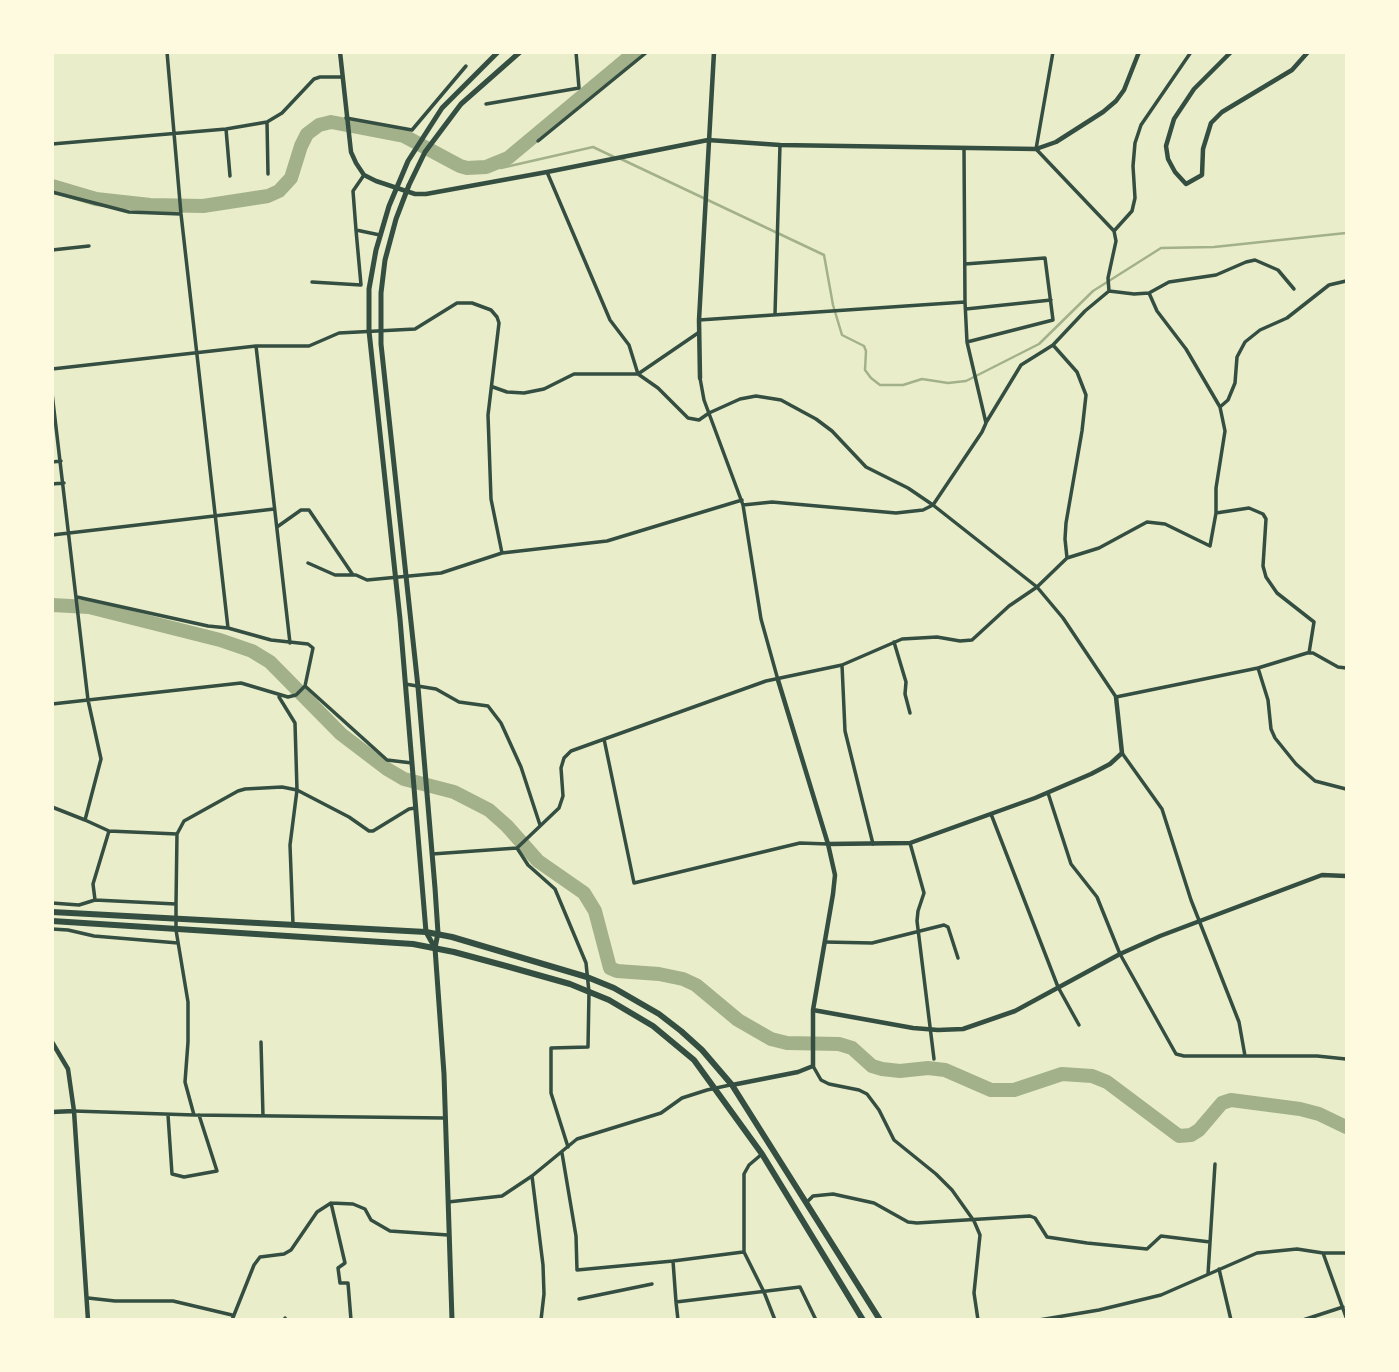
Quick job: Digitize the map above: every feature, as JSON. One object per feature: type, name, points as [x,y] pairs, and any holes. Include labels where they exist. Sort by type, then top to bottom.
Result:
[{"type":"highway","points":[[52,912],[438,933],[587,977],[626,994],[659,1014],[702,1050],[732,1085],[880,1320]]},
{"type":"highway","points":[[52,921],[413,944],[506,966],[589,992],[653,1026],[694,1060],[762,1154],[863,1320]]},
{"type":"main road","points":[[435,948],[426,932],[414,763],[369,331],[369,289],[380,235],[396,188],[415,149],[442,108],[498,52]]},
{"type":"main road","points":[[452,1320],[435,948],[438,933],[418,687],[380,331],[384,267],[396,219],[425,152],[461,104],[520,52]]},
{"type":"street","points":[[167,52],[181,213],[228,628]]},
{"type":"street","points":[[340,52],[351,152],[364,175],[406,192],[426,194],[708,140],[780,145],[1036,149],[1056,142],[1116,101],[1124,90],[1139,52]]},
{"type":"street","points":[[486,104],[579,88],[576,52]]},
{"type":"street","points":[[538,141],[647,52]]},
{"type":"street","points":[[714,52],[698,333],[699,378],[709,413],[743,502],[761,619],[835,875],[813,1010],[813,1066],[821,1080],[867,1094],[879,1110],[894,1140],[936,1174],[974,1221],[980,1236],[974,1293],[978,1320]]},
{"type":"street","points":[[1036,149],[1053,52]]},
{"type":"street","points":[[1114,232],[1132,211],[1135,198],[1135,144],[1141,125],[1191,52]]},
{"type":"street","points":[[1231,52],[1194,89],[1174,119],[1166,146],[1168,159],[1186,184],[1202,175],[1203,149],[1211,123],[1222,112],[1292,70],[1308,52]]},
{"type":"street","points":[[346,118],[412,130],[466,66]]},
{"type":"street","points":[[52,144],[226,129],[267,122],[282,113],[314,79],[320,76],[342,77]]},
{"type":"street","points":[[267,122],[268,174]]},
{"type":"street","points":[[226,129],[230,176]]},
{"type":"street","points":[[775,314],[780,145]]},
{"type":"street","points":[[964,148],[965,309],[968,342],[986,423]]},
{"type":"street","points":[[1036,149],[1114,232],[1116,241],[1108,278],[1109,291]]},
{"type":"street","points":[[547,172],[610,320],[629,345],[638,374],[658,388],[688,418],[699,420],[740,399],[756,396],[781,400],[832,431],[866,467],[908,488],[933,505],[1037,587],[1063,618],[1116,697],[1122,753],[1162,810],[1200,921],[1239,1022],[1245,1056]]},
{"type":"street","points":[[312,282],[361,285],[353,191],[364,175]]},
{"type":"street","points":[[52,192],[129,212],[181,213]]},
{"type":"street","points":[[356,230],[380,235]]},
{"type":"street","points":[[52,250],[89,246]]},
{"type":"street","points":[[965,264],[1045,258],[1053,320],[968,342]]},
{"type":"street","points":[[308,563],[335,575],[353,575],[367,580],[440,573],[502,553],[607,541],[743,502],[896,513],[923,510],[933,505],[1021,365],[1053,345],[1084,311],[1109,291],[1149,293],[1169,282],[1216,275],[1255,260],[1278,270],[1294,289]]},
{"type":"street","points":[[1220,407],[1228,400],[1235,383],[1237,357],[1245,342],[1260,330],[1287,318],[1329,285],[1346,281]]},
{"type":"street","points":[[432,854],[517,848],[559,808],[562,801],[561,768],[564,758],[572,751],[720,697],[842,665],[902,639],[937,637],[972,640],[1068,558],[1099,548],[1147,522],[1166,524],[1210,547],[1225,431],[1220,407],[1186,349],[1157,311],[1149,293]]},
{"type":"street","points":[[965,309],[1051,300]]},
{"type":"street","points":[[699,320],[965,302]]},
{"type":"street","points":[[52,369],[256,346],[309,346],[339,333],[415,329],[457,303],[472,303],[491,310],[499,323],[488,415],[491,499],[502,553]]},
{"type":"street","points":[[493,387],[507,392],[524,393],[544,389],[573,375],[638,374],[698,333]]},
{"type":"street","points":[[1053,345],[1077,372],[1086,395],[1066,523],[1068,558]]},
{"type":"street","points":[[256,346],[290,643]]},
{"type":"street","points":[[52,393],[88,700],[100,759],[85,820]]},
{"type":"street","points":[[52,462],[61,461]]},
{"type":"street","points":[[52,484],[64,483]]},
{"type":"street","points":[[1216,513],[1250,508],[1264,514],[1263,566],[1266,577],[1277,593],[1314,622],[1309,653]]},
{"type":"street","points":[[52,534],[274,509]]},
{"type":"street","points":[[276,527],[301,510],[309,510],[353,575]]},
{"type":"street","points":[[52,704],[241,683],[278,695],[294,696],[305,686],[313,648],[308,644],[290,643],[228,628],[77,599]]},
{"type":"street","points":[[894,642],[910,713]]},
{"type":"street","points":[[1116,697],[1258,668],[1309,653],[1346,668]]},
{"type":"street","points":[[842,665],[845,731],[873,844]]},
{"type":"street","points":[[1258,668],[1268,700],[1271,729],[1275,738],[1296,764],[1315,781],[1346,789]]},
{"type":"street","points":[[405,684],[436,690],[459,702],[488,706],[501,723],[511,745],[540,825]]},
{"type":"street","points":[[305,686],[387,760],[414,763]]},
{"type":"street","points":[[278,695],[295,723],[297,790],[290,845],[293,924]]},
{"type":"street","points":[[604,739],[634,883],[800,843],[910,843],[1091,775],[1122,753]]},
{"type":"street","points":[[168,1115],[172,1174],[184,1177],[217,1171],[185,1082],[188,1002],[176,930],[177,834],[184,821],[238,791],[270,787],[297,790],[349,817],[369,831],[417,807]]},
{"type":"street","points":[[1048,793],[1071,864],[1097,897],[1120,954],[1176,1054],[1317,1056],[1346,1059]]},
{"type":"street","points":[[52,807],[109,831],[177,834]]},
{"type":"street","points":[[991,814],[1058,987],[1079,1025]]},
{"type":"street","points":[[95,900],[93,884],[109,831]]},
{"type":"street","points":[[910,843],[924,893],[918,911],[919,933],[934,1059]]},
{"type":"street","points":[[517,848],[528,864],[555,889],[586,963],[589,992],[588,1047],[551,1048],[551,1093],[568,1147]]},
{"type":"street","points":[[813,1010],[930,1030],[963,1029],[1015,1011],[1120,954],[1200,921],[1322,875],[1346,876]]},
{"type":"street","points":[[52,903],[79,905],[95,900],[177,904]]},
{"type":"street","points":[[825,942],[872,943],[885,938],[919,933],[939,925],[948,928],[958,958]]},
{"type":"street","points":[[52,929],[94,936],[178,943]]},
{"type":"street","points":[[52,1042],[68,1069],[74,1111],[88,1320]]},
{"type":"street","points":[[261,1042],[263,1116]]},
{"type":"street","points":[[448,1202],[502,1196],[533,1177],[577,1139],[661,1113],[682,1098],[716,1088],[798,1072],[813,1066]]},
{"type":"street","points":[[52,1112],[444,1118]]},
{"type":"street","points":[[562,1153],[576,1236],[577,1270],[744,1252]]},
{"type":"street","points":[[762,1154],[749,1165],[744,1174],[744,1252],[775,1320]]},
{"type":"street","points":[[1208,1275],[1215,1164]]},
{"type":"street","points":[[533,1177],[543,1265],[541,1320]]},
{"type":"street","points":[[807,1202],[813,1196],[833,1194],[874,1203],[908,1222],[930,1224],[1030,1216],[1035,1218],[1047,1237],[1054,1239],[1147,1249],[1161,1236],[1210,1242]]},
{"type":"street","points":[[88,1298],[173,1301],[232,1317],[260,1257],[284,1254],[291,1250],[317,1212],[331,1203],[353,1204],[365,1209],[372,1220],[390,1231],[448,1235]]},
{"type":"street","points":[[331,1203],[345,1264],[338,1268],[340,1283],[348,1283],[352,1320]]},
{"type":"street","points":[[1040,1320],[1099,1310],[1161,1295],[1257,1253],[1297,1249],[1346,1253]]},
{"type":"street","points":[[1323,1253],[1346,1317]]},
{"type":"street","points":[[673,1261],[678,1320]]},
{"type":"street","points":[[1219,1269],[1231,1320]]},
{"type":"street","points":[[579,1299],[652,1284]]},
{"type":"street","points":[[676,1302],[800,1287],[816,1320]]},
{"type":"street","points":[[1303,1320],[1343,1307]]},
{"type":"waterway","points":[[52,186],[96,199],[150,205],[203,206],[268,196],[279,191],[291,178],[307,134],[319,125],[331,122],[404,136],[460,166],[486,167],[508,158],[635,52]]},
{"type":"waterway","points":[[496,165],[501,168],[593,147],[614,157]]},
{"type":"waterway","points":[[621,159],[824,255],[833,305],[842,335],[864,346],[865,370],[880,385],[903,385],[922,379],[948,383],[966,381],[1039,344],[1093,291],[1161,248],[1214,247],[1346,233]]},
{"type":"waterway","points":[[52,605],[89,607],[220,640],[252,651],[270,662],[341,734],[387,769],[404,779],[454,792],[489,810],[538,861],[584,893],[595,911],[610,968],[683,979],[696,985],[738,1020],[771,1039],[787,1043],[839,1044],[852,1048],[872,1066],[900,1071],[928,1068],[945,1070],[991,1090],[1014,1090],[1062,1074],[1092,1076],[1107,1082],[1179,1136],[1191,1135],[1199,1130],[1222,1103],[1231,1100],[1300,1109],[1319,1114],[1346,1127]]}]
